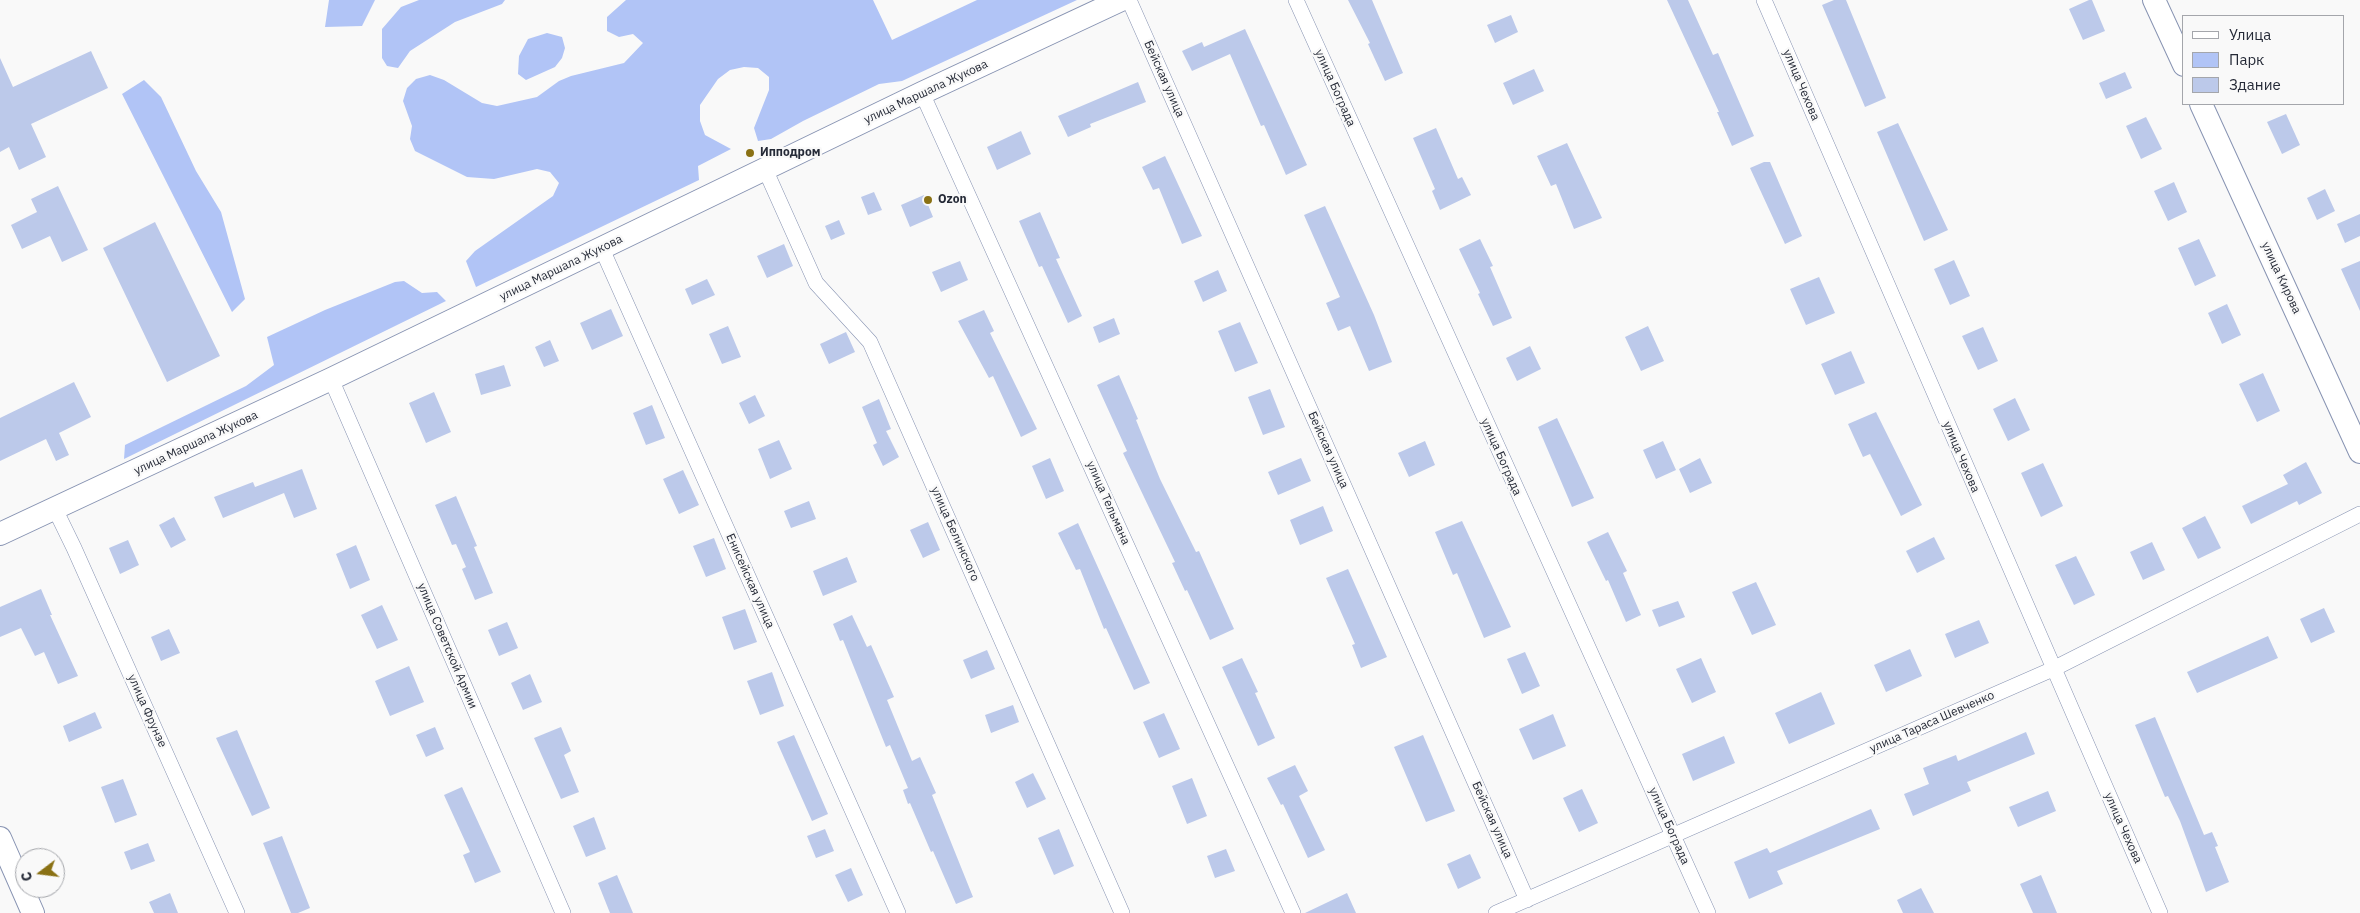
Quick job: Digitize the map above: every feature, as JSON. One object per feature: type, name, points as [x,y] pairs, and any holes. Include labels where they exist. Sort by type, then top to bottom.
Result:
[{"type":"main road","name":"улица Маршала Жукова","points":[[0,534],[332,379],[922,93],[1121,0]]},
{"type":"main road","points":[[2154,0],[2182,61]]},
{"type":"main road","name":"улица Кирова","points":[[2201,105],[2360,452]]},
{"type":"main road","points":[[0,838],[33,913]]},
{"type":"street","name":"Бейская улица","points":[[1129,0],[1527,900]]},
{"type":"street","name":"улица Бограда","points":[[1296,0],[1708,913]]},
{"type":"street","name":"улица Чехова","points":[[1764,0],[2052,668],[2160,913]]},
{"type":"street","name":"улица Тельмана","points":[[922,93],[1292,913]]},
{"type":"street","name":"улица Белинского","points":[[766,169],[816,283],[870,342],[1122,913]]},
{"type":"street","name":"Енисейская улица","points":[[602,248],[898,913]]},
{"type":"street","name":"улица Советской Армии","points":[[332,379],[563,913]]},
{"type":"street","name":"улица Фрунзе","points":[[55,509],[237,913]]},
{"type":"street","name":"улица Тараса Шевченко","points":[[1496,913],[2052,668],[2360,514]]},
{"type":"green space","points":[[329,0],[375,0],[362,26],[325,27]]},
{"type":"green space","points":[[419,0],[505,0],[502,4],[455,22],[410,51],[398,68],[387,66],[382,58],[382,29],[401,7]]},
{"type":"green space","points":[[626,0],[873,0],[892,40],[977,0],[1077,0],[902,81],[879,84],[803,121],[771,139],[758,141],[754,128],[769,90],[769,77],[758,68],[744,67],[730,70],[718,79],[700,105],[700,121],[705,135],[731,149],[698,166],[699,180],[476,287],[466,261],[475,251],[553,196],[559,183],[550,172],[537,169],[494,179],[467,177],[415,151],[410,139],[412,126],[403,101],[407,88],[416,79],[430,75],[444,80],[482,103],[497,106],[537,97],[559,81],[571,76],[624,63],[643,43],[633,34],[619,37],[607,31],[607,17]]},
{"type":"green space","points":[[547,33],[562,37],[565,48],[562,58],[555,67],[526,80],[518,74],[519,56],[528,39]]},
{"type":"green space","points":[[144,80],[161,97],[196,171],[221,212],[245,299],[232,312],[122,94]]},
{"type":"green space","points":[[404,281],[422,293],[437,292],[446,301],[124,459],[125,445],[246,386],[274,365],[267,337],[325,310],[395,282]]},
{"type":"building","points":[[1348,0],[1372,0],[1403,73],[1385,81],[1368,44],[1370,43]]},
{"type":"building","points":[[1667,0],[1688,0],[1713,55],[1718,53],[1754,136],[1732,146],[1717,112],[1719,112]]},
{"type":"building","points":[[1834,0],[1846,0],[1886,98],[1865,107],[1822,5]]},
{"type":"building","points":[[2092,0],[2105,31],[2083,40],[2069,9]]},
{"type":"building","points":[[1511,15],[1518,32],[1495,43],[1487,25]]},
{"type":"building","points":[[1245,29],[1307,165],[1286,175],[1264,125],[1261,126],[1230,54],[1192,71],[1182,51],[1202,42],[1204,47]]},
{"type":"building","points":[[91,51],[108,88],[31,124],[46,157],[19,170],[9,147],[0,152],[0,58],[13,87]]},
{"type":"building","points":[[1534,69],[1544,91],[1513,105],[1503,83]]},
{"type":"building","points":[[2125,72],[2132,88],[2106,99],[2099,83]]},
{"type":"building","points":[[1138,82],[1146,102],[1090,124],[1091,127],[1068,137],[1058,116]]},
{"type":"building","points":[[2286,114],[2300,145],[2282,154],[2267,122]]},
{"type":"building","points":[[2146,117],[2162,149],[2141,159],[2126,126]]},
{"type":"building","points":[[1898,123],[1948,230],[1924,241],[1877,132]]},
{"type":"building","points":[[1436,128],[1458,179],[1462,177],[1471,195],[1440,210],[1432,191],[1435,189],[1413,138]]},
{"type":"building","points":[[1021,131],[1031,154],[997,170],[987,147]]},
{"type":"building","points":[[1567,143],[1602,218],[1574,229],[1556,184],[1551,186],[1537,156]]},
{"type":"building","points":[[1165,156],[1202,236],[1182,244],[1159,188],[1153,190],[1142,167]]},
{"type":"building","points":[[1764,162],[1770,162],[1802,236],[1785,244],[1750,168]]},
{"type":"building","points":[[2174,182],[2187,212],[2168,221],[2154,191]]},
{"type":"building","points":[[58,186],[88,250],[62,262],[50,236],[22,249],[11,225],[37,212],[31,199]]},
{"type":"building","points":[[2325,189],[2335,211],[2317,220],[2307,198]]},
{"type":"building","points":[[874,192],[882,210],[868,215],[861,197]]},
{"type":"building","points":[[924,195],[933,217],[910,227],[901,205]]},
{"type":"building","points":[[1325,206],[1374,315],[1392,362],[1369,371],[1350,326],[1338,331],[1326,303],[1340,297],[1304,215]]},
{"type":"building","points":[[1040,212],[1060,258],[1056,259],[1082,316],[1068,323],[1042,266],[1039,267],[1019,221]]},
{"type":"building","points":[[2360,214],[2360,236],[2345,243],[2337,224]]},
{"type":"building","points":[[839,220],[845,234],[831,240],[825,226]]},
{"type":"building","points":[[155,222],[220,356],[167,382],[103,248]]},
{"type":"building","points":[[1480,239],[1493,266],[1490,267],[1512,318],[1493,326],[1459,249]]},
{"type":"building","points":[[2199,239],[2216,276],[2195,286],[2178,248]]},
{"type":"building","points":[[784,244],[793,266],[767,278],[757,256]]},
{"type":"building","points":[[1954,260],[1970,296],[1950,305],[1934,269]]},
{"type":"building","points":[[960,261],[968,280],[941,292],[932,272]]},
{"type":"building","points":[[2360,261],[2360,311],[2341,269]]},
{"type":"building","points":[[1218,270],[1227,291],[1203,302],[1194,281]]},
{"type":"building","points":[[1819,277],[1835,313],[1806,325],[1790,289]]},
{"type":"building","points":[[707,279],[715,295],[692,305],[685,289]]},
{"type":"building","points":[[2227,304],[2241,335],[2222,344],[2208,313]]},
{"type":"building","points":[[611,309],[623,336],[592,350],[580,323]]},
{"type":"building","points":[[984,310],[994,331],[990,333],[1037,429],[1021,437],[993,376],[989,378],[958,321]]},
{"type":"building","points":[[1114,318],[1120,334],[1099,343],[1093,327]]},
{"type":"building","points":[[1240,322],[1258,363],[1235,372],[1218,331]]},
{"type":"building","points":[[728,326],[741,357],[722,364],[709,334]]},
{"type":"building","points":[[1648,326],[1664,361],[1641,371],[1625,337]]},
{"type":"building","points":[[1983,327],[1998,361],[1978,370],[1962,336]]},
{"type":"building","points":[[846,332],[855,352],[829,364],[820,344]]},
{"type":"building","points":[[550,340],[559,361],[544,367],[535,347]]},
{"type":"building","points":[[1530,346],[1541,369],[1517,381],[1506,358]]},
{"type":"building","points":[[1851,351],[1865,383],[1835,395],[1821,364]]},
{"type":"building","points":[[504,365],[511,386],[481,395],[475,374]]},
{"type":"building","points":[[2263,373],[2280,411],[2257,422],[2239,384]]},
{"type":"building","points":[[1119,375],[1138,419],[1136,420],[1160,479],[1196,552],[1199,551],[1234,629],[1210,640],[1187,590],[1185,591],[1172,563],[1175,562],[1123,453],[1127,451],[1097,385]]},
{"type":"building","points":[[74,382],[91,417],[59,433],[69,455],[56,461],[46,439],[0,461],[0,418]]},
{"type":"building","points":[[1270,389],[1285,427],[1263,435],[1248,397]]},
{"type":"building","points":[[434,392],[451,432],[426,443],[409,403]]},
{"type":"building","points":[[755,395],[765,416],[749,424],[739,403]]},
{"type":"building","points":[[2015,398],[2030,430],[2008,441],[1993,409]]},
{"type":"building","points":[[879,399],[891,429],[886,431],[899,457],[883,466],[873,445],[877,443],[862,407]]},
{"type":"building","points":[[652,405],[665,438],[646,445],[633,413]]},
{"type":"building","points":[[1876,412],[1922,505],[1901,516],[1870,454],[1863,457],[1848,424]]},
{"type":"building","points":[[1557,418],[1594,498],[1572,507],[1538,427]]},
{"type":"building","points":[[779,440],[792,469],[770,479],[758,449]]},
{"type":"building","points":[[1425,441],[1435,465],[1409,477],[1398,453]]},
{"type":"building","points":[[1663,441],[1676,470],[1656,479],[1643,450]]},
{"type":"building","points":[[1050,458],[1064,491],[1046,499],[1032,466]]},
{"type":"building","points":[[1301,458],[1311,481],[1278,495],[1268,472]]},
{"type":"building","points":[[1700,458],[1712,483],[1690,493],[1679,469]]},
{"type":"building","points":[[2306,462],[2322,493],[2299,505],[2297,501],[2251,524],[2242,506],[2288,484],[2283,475]]},
{"type":"building","points":[[2043,463],[2063,506],[2041,517],[2021,473]]},
{"type":"building","points":[[302,469],[317,509],[294,518],[284,493],[223,518],[214,497],[253,482],[255,487]]},
{"type":"building","points":[[683,470],[699,505],[679,514],[663,479]]},
{"type":"building","points":[[456,496],[477,546],[474,547],[493,593],[475,600],[462,569],[466,567],[456,544],[452,545],[435,505]]},
{"type":"building","points":[[809,501],[816,519],[791,528],[784,511]]},
{"type":"building","points":[[1323,506],[1333,531],[1300,545],[1290,520]]},
{"type":"building","points":[[2205,516],[2221,548],[2198,559],[2182,528]]},
{"type":"building","points":[[174,517],[186,540],[171,548],[159,525]]},
{"type":"building","points":[[1462,521],[1511,627],[1484,638],[1457,573],[1453,575],[1435,532]]},
{"type":"building","points":[[928,522],[940,550],[923,558],[910,530]]},
{"type":"building","points":[[1078,523],[1150,683],[1134,690],[1106,628],[1104,629],[1080,569],[1076,570],[1058,533]]},
{"type":"building","points":[[1608,532],[1627,571],[1623,573],[1641,615],[1626,622],[1608,580],[1606,581],[1587,542]]},
{"type":"building","points":[[1934,537],[1945,559],[1917,573],[1906,551]]},
{"type":"building","points":[[714,538],[726,569],[706,577],[693,546]]},
{"type":"building","points":[[128,540],[139,565],[120,574],[109,548]]},
{"type":"building","points":[[2152,542],[2165,570],[2143,580],[2130,552]]},
{"type":"building","points":[[356,545],[370,580],[350,589],[336,554]]},
{"type":"building","points":[[2076,556],[2095,595],[2074,605],[2055,565]]},
{"type":"building","points":[[847,557],[857,582],[823,596],[813,571]]},
{"type":"building","points":[[1348,569],[1387,657],[1361,668],[1352,645],[1355,644],[1326,578]]},
{"type":"building","points":[[1756,582],[1776,625],[1752,635],[1732,592]]},
{"type":"building","points":[[41,589],[52,615],[50,615],[78,676],[58,684],[44,652],[35,656],[21,628],[0,637],[0,607]]},
{"type":"building","points":[[1678,601],[1685,617],[1659,627],[1652,610]]},
{"type":"building","points":[[382,605],[398,640],[377,649],[361,615]]},
{"type":"building","points":[[2324,608],[2335,632],[2311,643],[2300,619]]},
{"type":"building","points":[[745,609],[757,642],[734,650],[722,617]]},
{"type":"building","points":[[852,615],[867,647],[871,645],[894,697],[887,700],[912,761],[920,757],[936,793],[932,795],[973,897],[956,904],[910,803],[908,804],[903,790],[908,788],[890,745],[886,747],[843,640],[840,641],[833,624]]},
{"type":"building","points":[[1979,620],[1989,643],[1955,658],[1945,634]]},
{"type":"building","points":[[507,622],[518,648],[499,656],[488,630]]},
{"type":"building","points":[[169,629],[180,653],[161,661],[151,637]]},
{"type":"building","points":[[2268,636],[2278,658],[2197,693],[2187,672]]},
{"type":"building","points":[[1910,649],[1922,676],[1886,692],[1874,665]]},
{"type":"building","points":[[987,650],[995,669],[971,679],[963,660]]},
{"type":"building","points":[[1525,652],[1540,686],[1522,694],[1507,659]]},
{"type":"building","points":[[1242,658],[1258,692],[1255,693],[1275,738],[1258,746],[1222,667]]},
{"type":"building","points":[[1701,658],[1716,692],[1692,703],[1676,669]]},
{"type":"building","points":[[409,666],[424,702],[390,716],[375,681]]},
{"type":"building","points":[[772,672],[784,706],[760,715],[747,681]]},
{"type":"building","points":[[530,674],[542,702],[523,710],[511,683]]},
{"type":"building","points":[[1821,692],[1835,724],[1789,744],[1775,713]]},
{"type":"building","points":[[1013,705],[1019,722],[991,733],[985,715]]},
{"type":"building","points":[[95,712],[102,728],[69,742],[63,726]]},
{"type":"building","points":[[1164,713],[1180,749],[1159,758],[1143,722]]},
{"type":"building","points":[[1553,714],[1566,746],[1533,760],[1519,729]]},
{"type":"building","points":[[2155,717],[2204,835],[2212,832],[2218,846],[2215,847],[2229,882],[2206,892],[2180,821],[2168,796],[2165,797],[2135,725]]},
{"type":"building","points":[[435,727],[444,749],[426,757],[416,735]]},
{"type":"building","points":[[561,727],[571,751],[564,755],[579,792],[561,799],[534,738]]},
{"type":"building","points":[[237,730],[270,808],[252,816],[216,738]]},
{"type":"building","points":[[2026,732],[2035,754],[1967,782],[1971,791],[1913,816],[1904,794],[1929,784],[1923,768],[1956,755],[1958,761]]},
{"type":"building","points":[[794,735],[828,814],[812,821],[777,742]]},
{"type":"building","points":[[1423,735],[1455,811],[1426,822],[1394,747]]},
{"type":"building","points":[[1724,736],[1735,763],[1693,781],[1682,754]]},
{"type":"building","points":[[1295,765],[1308,791],[1299,796],[1325,850],[1308,858],[1283,804],[1281,805],[1267,778]]},
{"type":"building","points":[[1033,773],[1046,799],[1027,808],[1015,782]]},
{"type":"building","points":[[1192,778],[1207,816],[1187,824],[1172,786]]},
{"type":"building","points":[[123,779],[137,815],[115,823],[101,787]]},
{"type":"building","points":[[462,787],[501,872],[475,883],[463,855],[470,852],[444,795]]},
{"type":"building","points":[[1582,789],[1598,823],[1579,832],[1563,798]]},
{"type":"building","points":[[2048,791],[2056,811],[2018,827],[2009,807]]},
{"type":"building","points":[[1871,809],[1880,829],[1777,871],[1783,884],[1749,899],[1734,862],[1767,848],[1770,853]]},
{"type":"building","points":[[594,817],[606,849],[586,857],[573,826]]},
{"type":"building","points":[[825,829],[834,851],[816,858],[807,836]]},
{"type":"building","points":[[1059,829],[1074,866],[1054,875],[1038,838]]},
{"type":"building","points":[[282,836],[310,908],[298,913],[291,913],[263,843]]},
{"type":"building","points":[[148,843],[155,861],[131,870],[124,852]]},
{"type":"building","points":[[1226,849],[1235,871],[1215,878],[1207,856]]},
{"type":"building","points":[[1470,854],[1481,878],[1458,889],[1447,864]]},
{"type":"building","points":[[851,868],[863,895],[848,902],[835,875]]},
{"type":"building","points":[[617,875],[633,913],[610,913],[598,883]]},
{"type":"building","points":[[2041,875],[2057,913],[2033,913],[2020,884]]},
{"type":"building","points":[[1921,888],[1934,913],[1903,913],[1897,900]]},
{"type":"building","points":[[170,893],[178,913],[154,913],[149,902]]},
{"type":"building","points":[[1347,893],[1356,913],[1305,913]]},
{"type":"place","name":"Ипподром","points":[[750,153]]},
{"type":"place","name":"Ozon","points":[[928,200]]}]
